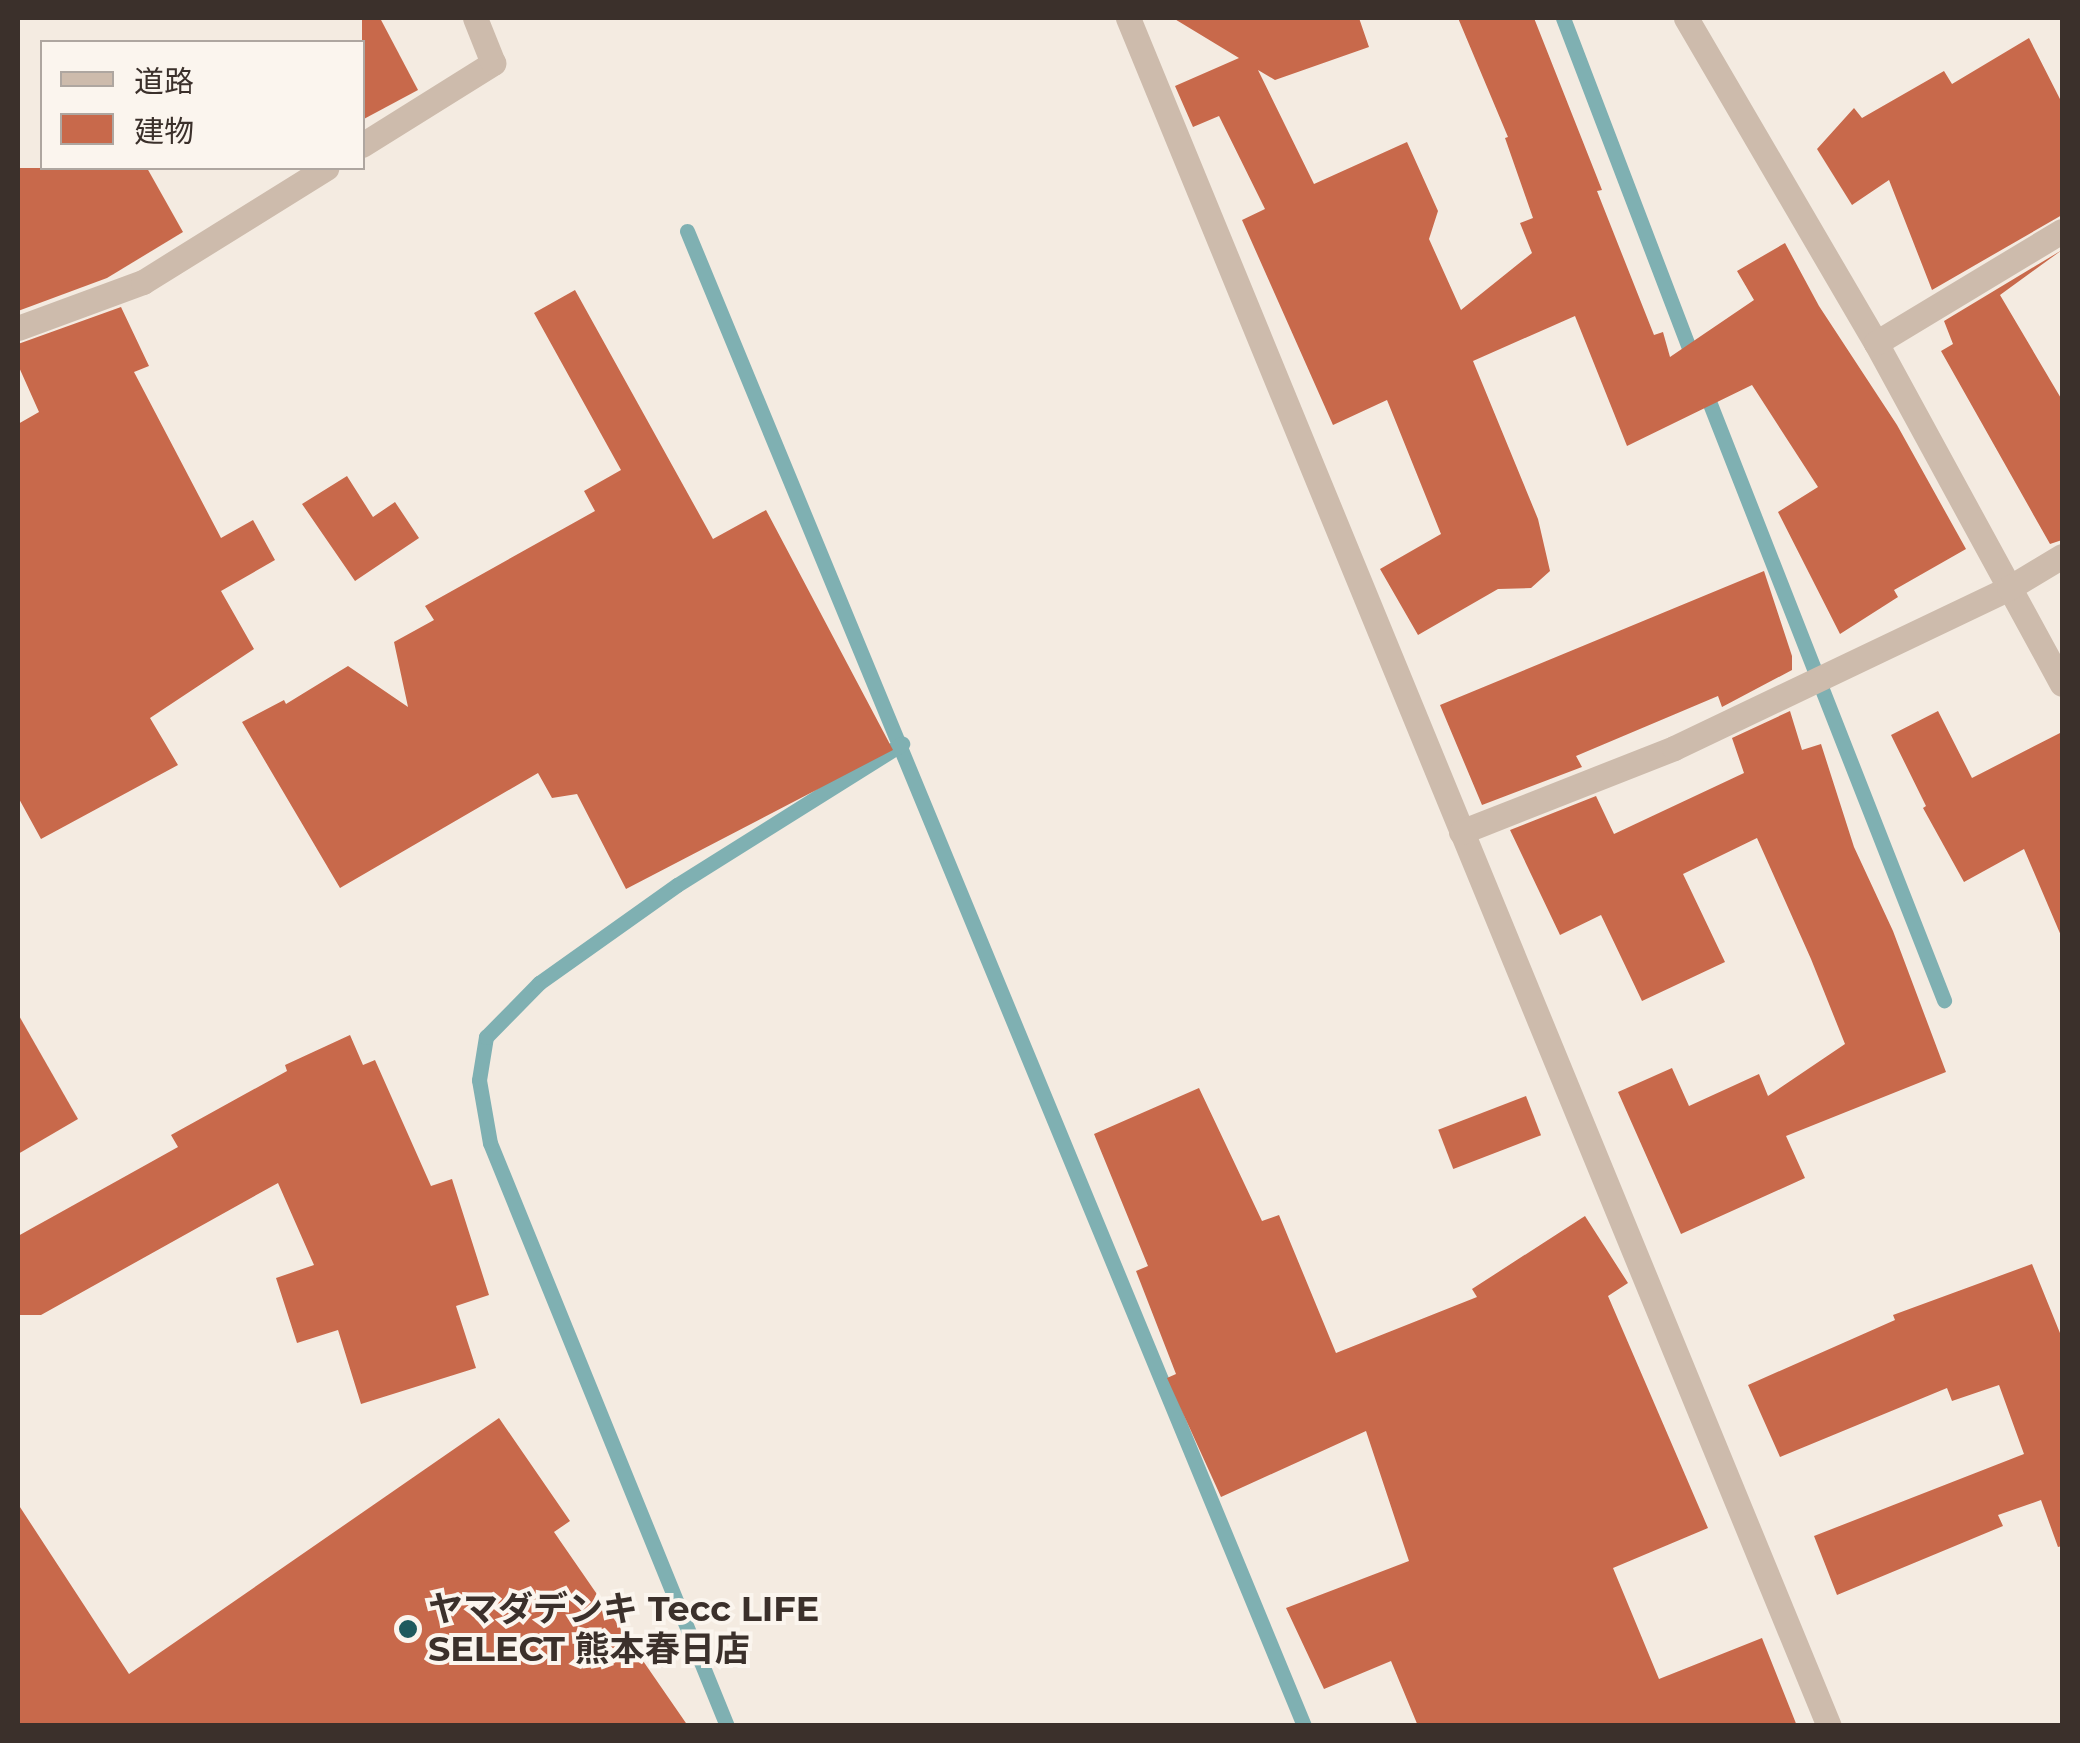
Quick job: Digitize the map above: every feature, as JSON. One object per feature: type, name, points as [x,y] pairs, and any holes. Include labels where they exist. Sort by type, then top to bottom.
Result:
[{"type":"street","points":[[365,143],[493,63],[475,18]]},
{"type":"street","points":[[1128,18],[1828,1726]]},
{"type":"street","points":[[1686,18],[1876,343],[2062,684]]},
{"type":"street","points":[[18,328],[143,282],[323,170]]},
{"type":"street","points":[[1876,343],[2062,231]]},
{"type":"street","points":[[1462,832],[1674,748],[2009,588],[2062,556]]},
{"type":"building","points":[[362,18],[380,18],[418,90],[365,118],[365,40]]},
{"type":"building","points":[[1173,18],[1359,18],[1369,47],[1275,80],[1258,70],[1314,184],[1407,142],[1438,211],[1429,239],[1461,310],[1532,253],[1520,223],[1533,218],[1505,138],[1508,137],[1458,18],[1534,18],[1654,335],[1663,332],[1670,357],[1754,300],[1737,271],[1785,243],[1819,306],[1897,425],[1966,549],[1894,590],[1898,597],[1840,634],[1778,512],[1818,487],[1752,385],[1627,446],[1575,316],[1473,361],[1538,519],[1550,571],[1531,588],[1498,589],[1418,635],[1380,569],[1441,534],[1387,400],[1333,425],[1242,220],[1265,209],[1219,116],[1193,127],[1175,86],[1239,58]]},
{"type":"building","points":[[2029,38],[2062,103],[2062,215],[1932,290],[1889,180],[1852,205],[1817,149],[1854,108],[1862,118],[1944,71],[1952,84]]},
{"type":"building","points":[[18,168],[148,170],[183,232],[107,278],[18,311]]},
{"type":"building","points":[[2062,250],[2000,295],[2062,400],[2062,540],[2050,544],[1941,351],[1953,344],[1944,321]]},
{"type":"building","points":[[575,290],[713,539],[766,510],[893,750],[626,889],[577,794],[552,798],[538,773],[340,888],[242,722],[284,700],[286,704],[348,666],[408,707],[394,642],[434,620],[425,606],[595,511],[584,491],[621,470],[534,313]]},
{"type":"building","points":[[121,307],[149,366],[134,372],[221,538],[253,520],[275,560],[221,591],[254,649],[150,718],[178,765],[41,839],[18,797],[18,424],[39,412],[18,365],[18,344]]},
{"type":"building","points":[[347,476],[373,517],[395,502],[419,538],[355,581],[302,504]]},
{"type":"building","points":[[1764,571],[1792,656],[1792,670],[1722,707],[1718,696],[1576,756],[1582,767],[1482,805],[1440,705]]},
{"type":"building","points":[[1790,711],[1802,750],[1821,744],[1854,847],[1893,931],[1946,1072],[1786,1136],[1805,1178],[1681,1234],[1618,1092],[1672,1068],[1689,1106],[1759,1074],[1768,1096],[1845,1044],[1811,959],[1757,838],[1683,874],[1725,962],[1642,1001],[1601,915],[1560,935],[1510,830],[1596,796],[1614,834],[1744,773],[1732,738]]},
{"type":"building","points":[[1938,711],[1972,778],[2062,732],[2062,938],[2024,849],[1964,882],[1923,808],[1926,806],[1891,735]]},
{"type":"building","points":[[18,1014],[78,1119],[18,1154]]},
{"type":"building","points":[[350,1035],[363,1065],[375,1060],[431,1186],[452,1179],[489,1295],[456,1306],[476,1368],[361,1404],[338,1330],[297,1343],[276,1278],[314,1265],[278,1183],[41,1315],[18,1315],[18,1236],[178,1147],[171,1135],[287,1071],[285,1065]]},
{"type":"building","points":[[1199,1088],[1262,1221],[1279,1215],[1336,1353],[1477,1297],[1472,1289],[1585,1216],[1628,1283],[1608,1296],[1708,1528],[1613,1568],[1659,1679],[1762,1638],[1797,1726],[1418,1726],[1391,1661],[1324,1689],[1286,1608],[1409,1561],[1366,1431],[1221,1497],[1167,1378],[1176,1374],[1136,1271],[1148,1266],[1094,1134]]},
{"type":"building","points":[[1526,1096],[1541,1135],[1453,1169],[1438,1130]]},
{"type":"building","points":[[2032,1264],[2062,1338],[2062,1546],[2058,1547],[2041,1500],[1998,1515],[2003,1526],[1837,1595],[1814,1536],[2024,1454],[1999,1385],[1952,1401],[1947,1388],[1780,1457],[1748,1385],[1895,1320],[1893,1315]]},
{"type":"building","name":"ヤマダデンキ Tecc LIFE SELECT 熊本春日店","points":[[499,1418],[570,1521],[554,1532],[688,1726],[18,1726],[18,1504],[129,1674]]},
{"type":"waterway","points":[[1563,18],[1695,364]]},
{"type":"waterway","points":[[687,231],[1304,1726]]},
{"type":"waterway","points":[[1703,386],[1944,1000]]},
{"type":"waterway","points":[[727,1726],[490,1143],[479,1080],[486,1037],[539,983],[677,885],[902,744]]},
{"type":"place","name":"ヤマダデンキ Tecc LIFE SELECT 熊本春日店","points":[[408,1629]]}]
